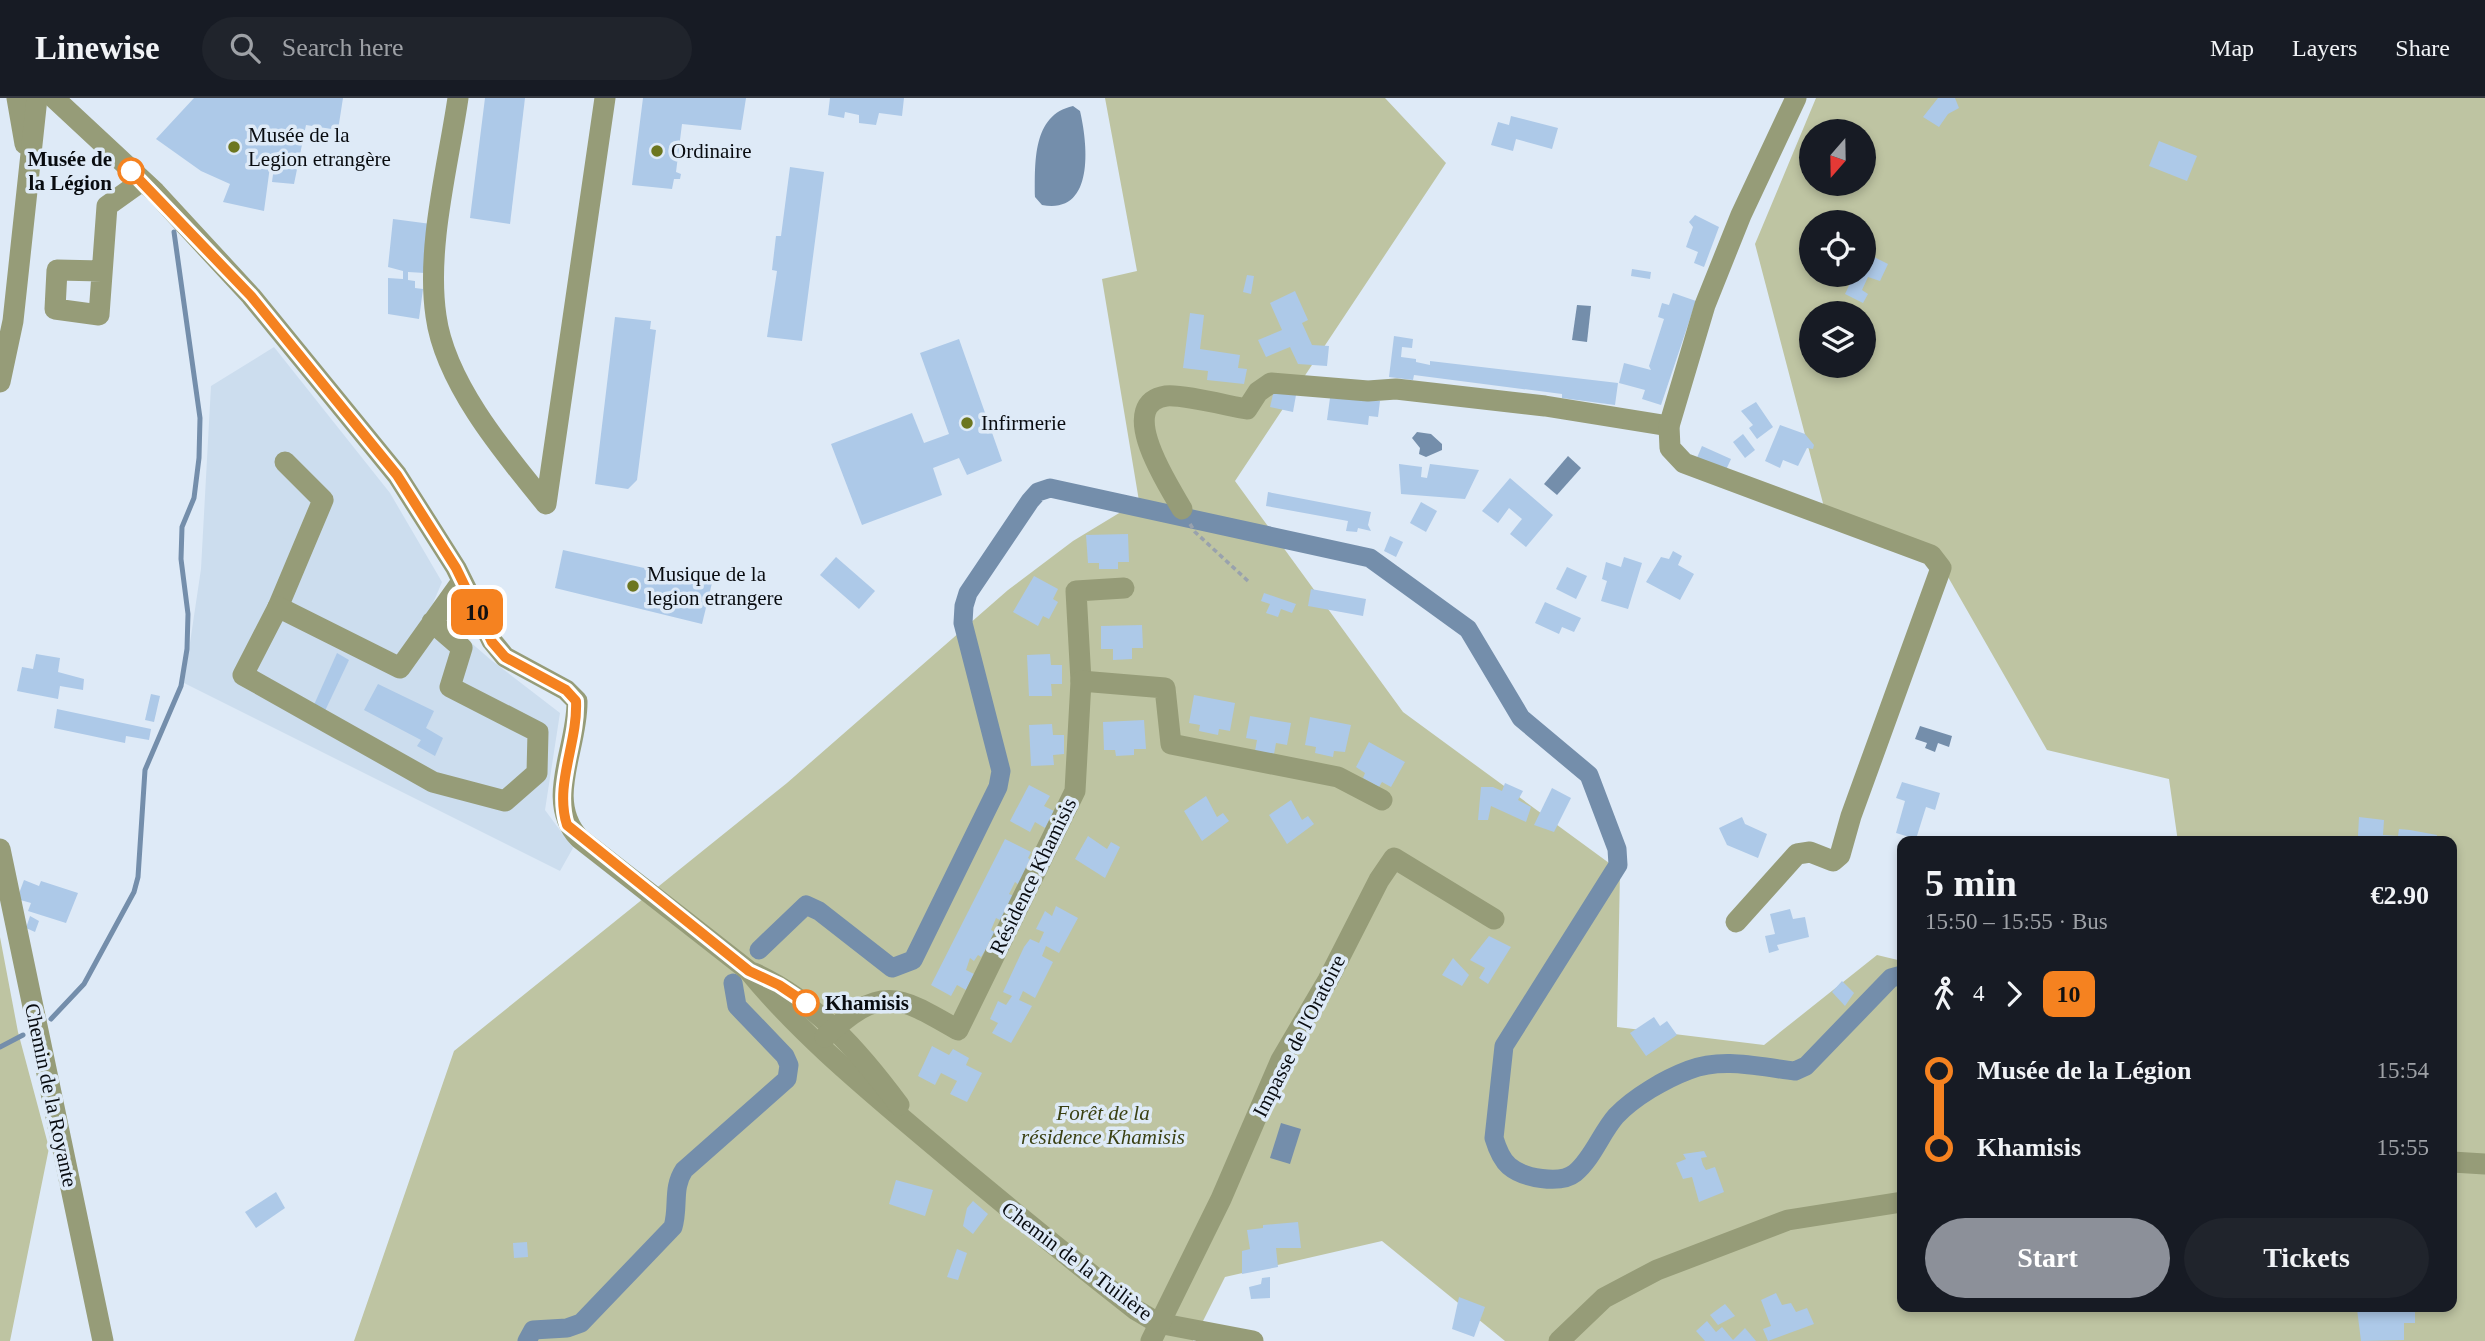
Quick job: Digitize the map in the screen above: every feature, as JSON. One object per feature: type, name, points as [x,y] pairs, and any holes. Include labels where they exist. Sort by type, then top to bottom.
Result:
[{"type":"street","points":[[17,98],[30,167]]},
{"type":"street","points":[[0,382],[13,321],[37,98]]},
{"type":"street","points":[[54,98],[142,181],[251,296],[397,475],[462,580],[488,634],[505,657],[566,690],[576,701],[577,719],[562,796],[567,825],[749,971],[779,1006],[828,1038]]},
{"type":"street","points":[[458,98],[436,246],[433,281],[436,319],[454,370],[477,412],[500,448],[546,504],[605,98]]},
{"type":"street","points":[[1737,922],[1797,854],[1810,852],[1833,861],[1840,855],[1851,816],[1941,568],[1931,555],[1684,463],[1670,448],[1669,426],[1704,305],[1741,215],[1796,98]]},
{"type":"street","points":[[102,271],[107,206],[142,181]]},
{"type":"street","points":[[1186,515],[1150,452],[1143,419],[1151,404],[1166,396],[1247,409],[1258,392],[1271,383],[1368,391],[1396,388],[1545,406],[1669,426]]},
{"type":"street","points":[[285,462],[323,500],[278,607],[243,675],[433,782],[505,801],[537,774],[538,732],[450,687],[462,648],[432,622]]},
{"type":"street","points":[[278,607],[400,668],[462,580]]},
{"type":"street","points":[[1124,588],[1076,591],[1081,681],[1165,688],[1171,744],[1338,777],[1382,800]]},
{"type":"street","name":"Résidence Khamisis","points":[[828,1038],[856,1008],[884,1001],[904,1001],[958,1030],[1075,791],[1081,681]]},
{"type":"street","name":"Chemin de la Royante","points":[[0,849],[103,1341]]},
{"type":"street","name":"Impasse de l'Oratoire","points":[[1154,1332],[1221,1199],[1281,1060],[1328,980],[1378,880],[1394,859],[1494,919]]},
{"type":"street","points":[[749,971],[802,999],[828,1038]]},
{"type":"street","name":"Chemin de la Tuilière","points":[[828,1038],[880,1079],[922,1136],[1136,1310],[1154,1332],[1253,1341]]},
{"type":"street","points":[[2457,1162],[2485,1164]]},
{"type":"street","points":[[1559,1341],[1604,1298],[1657,1270],[1788,1220],[1897,1203]]},
{"type":"path","points":[[1186,515],[1195,532],[1248,581]]},
{"type":"shaded area","points":[[274,347],[390,493],[442,582],[431,608],[491,660],[560,713],[545,810],[573,848],[560,871],[184,683],[201,569],[211,386]]},
{"type":"green space","name":"Forêt de la résidence Khamisis","points":[[1105,98],[1385,98],[1446,163],[1235,481],[1403,712],[1620,871],[1617,1027],[1764,1045],[1877,955],[1897,960],[1897,1312],[2457,1312],[2457,836],[2177,836],[2169,779],[2047,750],[1936,556],[1824,507],[1755,244],[1799,139],[1799,196],[1876,196],[1876,119],[1807,119],[1816,98],[2485,98],[2485,1341],[1505,1341],[1382,1241],[1225,1277],[1193,1341],[354,1341],[454,1051],[787,783],[1008,590],[1073,541],[1139,501],[1102,279],[1137,271]]},
{"type":"green space","points":[[0,937],[18,1032],[49,1148],[10,1341],[0,1341]]},
{"type":"water","points":[[1073,106],[1080,111],[1083,125],[1084,174],[1079,189],[1071,199],[1059,205],[1042,205],[1035,197],[1039,142],[1050,119]]},
{"type":"water","points":[[1577,305],[1591,306],[1587,342],[1572,340]]},
{"type":"water","points":[[1417,432],[1431,434],[1442,444],[1442,450],[1426,457],[1419,454],[1420,448],[1412,438]]},
{"type":"water","points":[[1568,456],[1581,468],[1557,495],[1544,484]]},
{"type":"water","points":[[1920,726],[1952,736],[1949,747],[1938,743],[1935,752],[1925,748],[1927,743],[1915,739]]},
{"type":"water","points":[[1281,1123],[1301,1129],[1290,1164],[1270,1158]]},
{"type":"building","name":"Musée de la Legion etrangère","points":[[194,98],[343,98],[338,130],[306,125],[294,184],[272,182],[275,159],[271,159],[264,211],[223,202],[230,184],[201,171],[156,139]]},
{"type":"building","points":[[485,98],[525,98],[510,224],[470,218]]},
{"type":"building","name":"Ordinaire","points":[[643,98],[746,98],[741,130],[682,124],[676,172],[681,174],[680,179],[674,179],[672,189],[632,185]]},
{"type":"building","points":[[830,98],[904,98],[902,116],[879,113],[876,125],[859,123],[859,115],[845,112],[844,118],[828,115]]},
{"type":"building","points":[[1938,98],[1955,98],[1959,108],[1948,114],[1939,127],[1923,117]]},
{"type":"building","points":[[1511,116],[1558,128],[1552,149],[1516,139],[1513,151],[1491,145],[1498,122],[1509,125]]},
{"type":"building","points":[[2159,141],[2197,156],[2187,181],[2149,166]]},
{"type":"building","points":[[790,167],[824,172],[802,341],[767,337],[777,271],[772,270],[776,236],[781,236]]},
{"type":"building","points":[[1695,215],[1719,227],[1704,267],[1694,263],[1698,252],[1686,247],[1693,227],[1689,222]]},
{"type":"building","points":[[393,219],[431,224],[425,273],[408,272],[408,280],[415,281],[415,288],[423,289],[419,319],[388,314],[388,278],[403,279],[403,271],[388,267]]},
{"type":"building","points":[[1876,258],[1888,264],[1880,281],[1876,280]]},
{"type":"building","points":[[1632,269],[1651,272],[1650,279],[1631,276]]},
{"type":"building","points":[[1247,275],[1254,276],[1251,294],[1243,292]]},
{"type":"building","points":[[1848,287],[1863,287],[1862,290],[1868,294],[1864,301],[1859,301],[1845,294]]},
{"type":"building","points":[[1295,291],[1308,320],[1302,323],[1312,345],[1329,346],[1327,366],[1298,364],[1290,347],[1266,357],[1258,340],[1282,330],[1270,303]]},
{"type":"building","points":[[1673,293],[1696,301],[1661,405],[1642,399],[1645,390],[1619,383],[1624,363],[1651,370],[1649,366],[1664,319],[1658,317],[1662,303],[1669,305]]},
{"type":"building","points":[[1190,313],[1204,315],[1200,349],[1240,355],[1238,368],[1247,369],[1244,384],[1207,380],[1208,371],[1183,368]]},
{"type":"building","points":[[615,317],[651,321],[650,329],[656,330],[637,480],[628,489],[595,484]]},
{"type":"building","points":[[1394,336],[1413,339],[1412,348],[1402,347],[1401,357],[1430,365],[1430,361],[1618,383],[1615,405],[1562,398],[1562,394],[1414,375],[1413,380],[1389,377]]},
{"type":"building","name":"Infirmerie","points":[[959,339],[1002,461],[967,475],[959,458],[933,468],[942,495],[862,525],[831,444],[912,413],[924,443],[949,434],[920,353]]},
{"type":"building","points":[[1274,390],[1296,395],[1293,412],[1270,407]]},
{"type":"building","points":[[1330,398],[1380,401],[1378,417],[1369,416],[1368,425],[1327,420]]},
{"type":"building","points":[[1756,402],[1773,427],[1757,439],[1749,428],[1753,425],[1741,411]]},
{"type":"building","points":[[1780,425],[1805,434],[1814,445],[1813,449],[1807,448],[1798,466],[1783,460],[1780,468],[1765,461]]},
{"type":"building","points":[[1743,434],[1755,450],[1745,458],[1733,442]]},
{"type":"building","points":[[1702,446],[1731,459],[1725,472],[1696,460]]},
{"type":"building","points":[[1399,464],[1422,467],[1421,477],[1427,478],[1430,464],[1479,470],[1465,499],[1401,494]]},
{"type":"building","points":[[1510,478],[1553,515],[1526,547],[1510,534],[1522,519],[1509,508],[1498,523],[1482,511]]},
{"type":"building","points":[[1268,492],[1371,512],[1368,525],[1371,531],[1358,528],[1357,532],[1346,531],[1348,521],[1266,506]]},
{"type":"building","points":[[1421,502],[1437,511],[1426,532],[1410,523]]},
{"type":"building","points":[[1128,534],[1129,562],[1118,562],[1118,569],[1099,569],[1099,563],[1088,563],[1086,535]]},
{"type":"building","points":[[1390,536],[1403,542],[1396,557],[1384,551]]},
{"type":"building","name":"Musique de la legion etrangere","points":[[563,550],[712,583],[702,624],[555,588]]},
{"type":"building","points":[[1673,551],[1682,556],[1678,565],[1694,574],[1680,600],[1646,582],[1661,557],[1669,559]]},
{"type":"building","points":[[836,557],[875,591],[859,609],[820,575]]},
{"type":"building","points":[[1624,557],[1642,563],[1628,609],[1601,601],[1607,581],[1602,579],[1606,562],[1621,567]]},
{"type":"building","points":[[1567,567],[1587,576],[1576,599],[1556,589]]},
{"type":"building","points":[[1034,576],[1058,589],[1053,599],[1058,602],[1049,619],[1043,616],[1038,626],[1013,612]]},
{"type":"building","points":[[1311,589],[1366,599],[1363,616],[1308,606]]},
{"type":"building","points":[[1264,593],[1296,604],[1292,613],[1281,609],[1278,617],[1266,613],[1270,604],[1261,601]]},
{"type":"building","points":[[1545,602],[1581,618],[1574,632],[1562,627],[1559,634],[1535,623]]},
{"type":"building","points":[[1142,625],[1143,648],[1132,648],[1132,659],[1113,660],[1113,649],[1101,649],[1101,626]]},
{"type":"building","points":[[337,653],[349,660],[324,713],[313,707]]},
{"type":"building","points":[[36,654],[60,658],[58,672],[84,679],[83,690],[60,686],[58,699],[17,691],[22,667],[33,669]]},
{"type":"building","points":[[1050,654],[1051,665],[1062,665],[1062,684],[1051,684],[1052,696],[1029,696],[1027,655]]},
{"type":"building","points":[[378,684],[434,711],[426,728],[443,738],[435,756],[417,746],[421,740],[364,710]]},
{"type":"building","points":[[151,694],[160,696],[154,722],[145,720]]},
{"type":"building","points":[[1194,695],[1235,703],[1230,731],[1219,729],[1218,735],[1199,731],[1200,725],[1189,723]]},
{"type":"building","points":[[57,709],[151,729],[149,740],[126,736],[125,743],[54,728]]},
{"type":"building","points":[[1250,716],[1291,723],[1287,745],[1276,743],[1274,754],[1255,751],[1257,740],[1246,738]]},
{"type":"building","points":[[1310,717],[1351,725],[1345,752],[1334,751],[1333,757],[1315,753],[1316,747],[1305,745]]},
{"type":"building","points":[[1144,720],[1146,749],[1134,749],[1134,755],[1116,756],[1115,750],[1104,750],[1103,722]]},
{"type":"building","points":[[1052,724],[1053,735],[1064,735],[1064,754],[1053,755],[1054,765],[1031,766],[1029,725]]},
{"type":"building","points":[[1369,742],[1405,762],[1391,787],[1382,782],[1379,787],[1363,778],[1365,773],[1356,767]]},
{"type":"building","points":[[1902,782],[1940,793],[1935,810],[1926,807],[1917,836],[1896,833],[1905,801],[1896,798]]},
{"type":"building","points":[[1505,783],[1523,791],[1518,800],[1531,807],[1526,822],[1491,806],[1488,820],[1478,820],[1481,787],[1493,787],[1502,791]]},
{"type":"building","points":[[1029,785],[1050,796],[1044,806],[1054,811],[1045,828],[1035,822],[1030,832],[1010,821]]},
{"type":"building","points":[[1552,788],[1571,798],[1554,832],[1534,825]]},
{"type":"building","points":[[1206,796],[1217,817],[1223,813],[1229,821],[1202,841],[1184,811]]},
{"type":"building","points":[[1291,800],[1302,820],[1308,816],[1314,824],[1287,844],[1269,815]]},
{"type":"building","points":[[1742,817],[1745,824],[1767,834],[1758,858],[1727,845],[1719,828]]},
{"type":"building","points":[[2359,817],[2384,820],[2383,835],[2398,836],[2363,836],[2358,836]]},
{"type":"building","points":[[2399,829],[2437,836],[2398,836]]},
{"type":"building","points":[[1088,836],[1107,849],[1111,842],[1120,847],[1105,878],[1075,859]]},
{"type":"building","points":[[1005,839],[1031,852],[1028,858],[1033,861],[1019,885],[1015,882],[1009,894],[1014,896],[1000,920],[996,918],[991,930],[996,933],[981,957],[978,955],[974,961],[970,958],[966,970],[974,974],[966,990],[957,985],[951,996],[931,985]]},
{"type":"building","points":[[24,880],[39,886],[41,881],[78,893],[66,923],[28,911],[31,903],[17,899]]},
{"type":"building","points":[[1056,906],[1078,918],[1059,953],[1046,946],[1042,956],[1053,962],[1035,998],[1023,991],[1019,1000],[1032,1006],[1011,1043],[992,1033],[998,1023],[990,1019],[998,1001],[1006,1005],[1012,996],[1003,992],[1024,947],[1030,939],[1039,943],[1044,932],[1036,929],[1045,911],[1052,916]]},
{"type":"building","points":[[1790,909],[1793,919],[1805,917],[1809,937],[1777,945],[1779,950],[1769,953],[1765,936],[1775,934],[1770,914]]},
{"type":"building","points":[[30,916],[39,921],[35,932],[26,928]]},
{"type":"building","points":[[1489,936],[1511,947],[1488,984],[1479,978],[1485,968],[1470,960]]},
{"type":"building","points":[[1453,958],[1469,975],[1462,986],[1442,975]]},
{"type":"building","points":[[1842,981],[1854,993],[1845,1006],[1832,992]]},
{"type":"building","points":[[1654,1017],[1660,1026],[1667,1021],[1677,1035],[1646,1056],[1630,1033]]},
{"type":"building","points":[[932,1046],[949,1055],[953,1049],[969,1058],[966,1065],[982,1073],[967,1102],[950,1094],[957,1081],[941,1073],[935,1085],[918,1076]]},
{"type":"building","points":[[1704,1151],[1707,1157],[1701,1158],[1703,1165],[1706,1170],[1715,1167],[1724,1192],[1699,1202],[1692,1177],[1683,1179],[1676,1163],[1686,1159],[1683,1154]]},
{"type":"building","points":[[896,1180],[933,1190],[925,1216],[889,1204]]},
{"type":"building","points":[[276,1192],[285,1208],[256,1228],[245,1212]]},
{"type":"building","points":[[973,1201],[988,1214],[973,1234],[963,1226],[967,1208]]},
{"type":"building","points":[[1298,1222],[1301,1248],[1276,1248],[1278,1267],[1242,1274],[1242,1251],[1250,1249],[1247,1230],[1263,1228],[1263,1225]]},
{"type":"building","points":[[527,1242],[528,1257],[514,1258],[513,1243]]},
{"type":"building","points":[[957,1249],[967,1253],[958,1280],[947,1277]]},
{"type":"building","points":[[1270,1277],[1270,1298],[1251,1299],[1249,1287],[1261,1284],[1262,1278]]},
{"type":"building","points":[[1776,1293],[1782,1305],[1791,1303],[1796,1312],[1807,1308],[1814,1324],[1768,1341],[1763,1329],[1771,1326],[1761,1300]]},
{"type":"building","points":[[1459,1297],[1485,1307],[1474,1337],[1452,1329]]},
{"type":"building","points":[[1725,1304],[1735,1316],[1718,1325],[1710,1315]]},
{"type":"building","points":[[2357,1312],[2415,1312],[2415,1323],[2404,1323],[2404,1340],[2361,1341]]},
{"type":"building","points":[[1707,1321],[1716,1332],[1722,1327],[1733,1340],[1745,1328],[1756,1341],[1705,1341],[1696,1331]]},
{"type":"waterway","points":[[51,1019],[84,984],[134,892],[138,877],[145,770],[181,686],[187,649],[188,614],[181,559],[182,527],[194,498],[200,418],[174,232]]},
{"type":"waterway","points":[[759,950],[806,905],[819,911],[892,968],[913,960],[998,787],[1001,771],[963,623],[964,606],[968,593],[1030,501],[1038,492],[1050,488],[1370,558],[1468,629],[1521,718],[1589,775],[1617,849],[1618,865],[1504,1046],[1494,1138],[1504,1160],[1515,1170],[1532,1177],[1551,1179],[1560,1179],[1575,1173],[1623,1109],[1650,1089],[1689,1070],[1715,1064],[1755,1065],[1795,1071],[1806,1066],[1891,978],[1897,976]]},
{"type":"waterway","points":[[527,1341],[533,1330],[567,1328],[581,1323],[673,1227],[678,1184],[684,1170],[787,1079],[789,1065],[785,1056],[737,1006],[733,983]]},
{"type":"waterway","points":[[0,1047],[23,1035]]},
{"type":"bus line","name":"10","points":[[131,171],[155,192],[251,296],[397,475],[456,568],[492,642],[505,657],[566,690],[576,701],[577,719],[562,796],[562,811],[567,825],[579,838],[749,971],[779,985],[806,1003]]},
{"type":"place","name":"Musée de la Legion etrangère","points":[[234,147]]},
{"type":"place","name":"Ordinaire","points":[[657,151]]},
{"type":"place","name":"Musée de la Légion","points":[[131,171]]},
{"type":"place","name":"Infirmerie","points":[[967,423]]},
{"type":"place","name":"Musique de la legion etrangere","points":[[633,586]]},
{"type":"place","name":"Khamisis","points":[[806,1003]]}]
